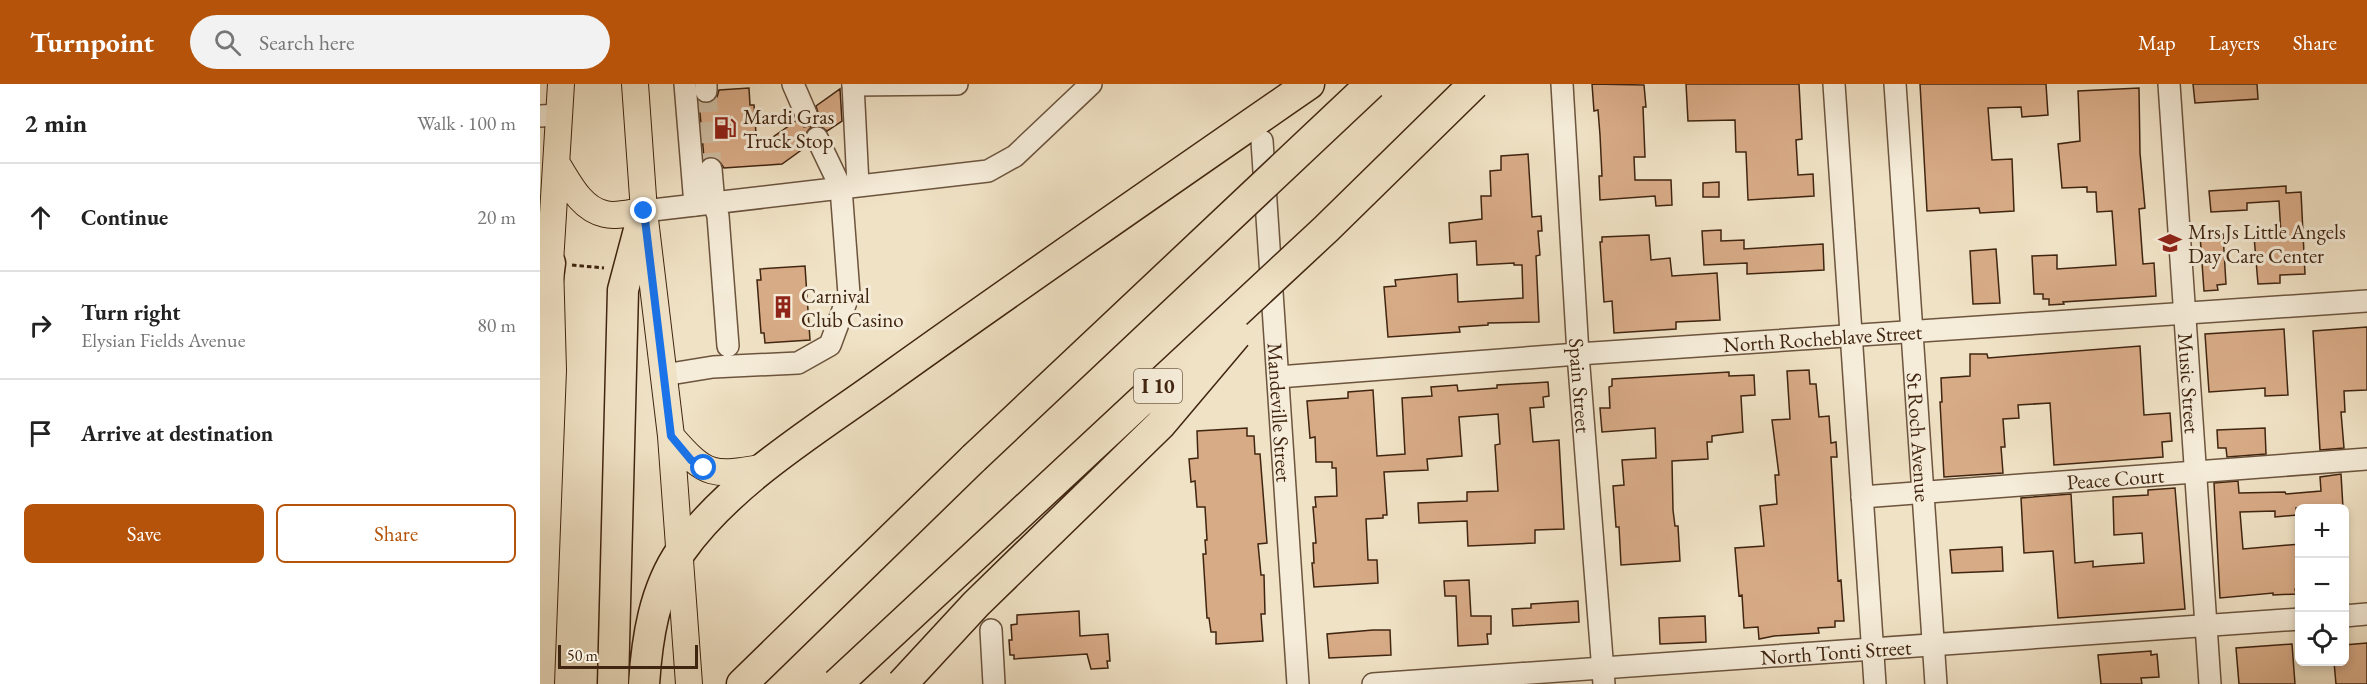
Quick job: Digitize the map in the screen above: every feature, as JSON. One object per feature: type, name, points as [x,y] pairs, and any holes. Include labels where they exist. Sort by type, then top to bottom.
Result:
[{"type":"highway","points":[[644,684],[647,645],[663,586],[680,553],[714,510],[766,466],[1047,264],[1309,84]]},
{"type":"highway","points":[[742,684],[974,458],[1371,84]]},
{"type":"highway","name":"I 10","points":[[837,684],[1326,229],[1474,84]]},
{"type":"highway","points":[[613,684],[624,290],[644,211]]},
{"type":"highway","points":[[902,684],[976,604],[1160,425],[1326,229]]},
{"type":"highway","points":[[540,339],[558,264]]},
{"type":"main road","points":[[541,684],[558,264],[556,164],[550,116],[561,84]]},
{"type":"main road","points":[[635,84],[644,211],[671,436],[689,684]]},
{"type":"main road","points":[[556,164],[576,194],[588,206],[606,215],[644,211]]},
{"type":"main road","points":[[671,436],[691,460],[708,471],[729,473],[766,466]]},
{"type":"street","points":[[686,84],[705,204],[718,216],[728,346]]},
{"type":"street","points":[[793,84],[806,114]]},
{"type":"street","points":[[664,375],[713,367],[798,363],[830,345],[849,294],[853,85],[957,84]]},
{"type":"street","points":[[644,211],[988,171],[1015,156],[1091,84]]},
{"type":"street","name":"Spain Street","points":[[1562,84],[1578,354],[1604,676]]},
{"type":"street","points":[[1834,84],[1875,684]]},
{"type":"street","name":"St Roch Avenue","points":[[1895,84],[1936,684]]},
{"type":"street","name":"Music Street","points":[[2169,84],[2210,684]]},
{"type":"street","points":[[817,138],[850,187]]},
{"type":"street","name":"Mandeville Street","points":[[1262,141],[1298,684]]},
{"type":"street","points":[[705,204],[711,169]]},
{"type":"street","name":"North Rocheblave Street","points":[[1278,377],[1578,354],[2367,301]]},
{"type":"street","name":"Peace Court","points":[[1862,497],[2367,459]]},
{"type":"street","points":[[2349,616],[2367,614]]},
{"type":"street","name":"North Tonti Street","points":[[1372,684],[1604,676],[1873,648],[2295,619]]},
{"type":"street","points":[[991,630],[993,684]]},
{"type":"path","points":[[558,264],[609,269]]},
{"type":"building","points":[[1592,84],[1644,85],[1645,157],[1634,157],[1635,180],[1671,180],[1672,205],[1656,206],[1655,196],[1600,200],[1599,176],[1602,176],[1600,135],[1598,110],[1594,111]]},
{"type":"building","points":[[1686,84],[1799,84],[1802,139],[1796,140],[1798,175],[1813,174],[1814,196],[1748,200],[1746,152],[1736,152],[1735,120],[1688,121]]},
{"type":"building","points":[[1920,84],[2046,84],[2048,115],[2022,117],[2021,107],[1988,108],[1992,160],[2012,159],[2014,211],[1980,213],[1979,208],[1927,211]]},
{"type":"building","points":[[2193,84],[2257,84],[2258,99],[2195,103]]},
{"type":"building","name":"Mardi Gras Truck Stop","points":[[749,88],[750,105],[754,105],[757,148],[796,121],[804,127],[812,125],[819,116],[816,106],[840,89],[842,121],[827,131],[819,125],[811,127],[804,136],[807,146],[782,164],[724,168],[717,158],[711,156],[704,158],[699,102],[707,104],[713,102],[719,90]]},
{"type":"building","points":[[2139,88],[2140,153],[2145,208],[2139,209],[2143,264],[2154,263],[2156,296],[2063,302],[2064,304],[2049,305],[2049,299],[2043,299],[2043,294],[2034,294],[2032,256],[2057,255],[2057,269],[2116,265],[2112,211],[2097,212],[2096,192],[2087,192],[2087,187],[2062,188],[2058,144],[2080,141],[2078,91]]},
{"type":"building","points":[[1528,154],[1532,217],[1541,216],[1542,231],[1538,231],[1540,255],[1536,256],[1539,322],[1488,323],[1488,325],[1459,327],[1460,332],[1388,337],[1384,287],[1396,286],[1395,280],[1457,274],[1458,302],[1523,298],[1522,265],[1514,265],[1514,263],[1477,265],[1476,241],[1450,243],[1449,223],[1482,219],[1481,196],[1491,196],[1490,171],[1501,170],[1501,156]]},
{"type":"building","points":[[1719,182],[1719,197],[1703,197],[1703,183]]},
{"type":"building","points":[[2286,186],[2286,193],[2301,192],[2305,274],[2280,275],[2280,283],[2258,284],[2254,236],[2281,234],[2279,201],[2247,203],[2247,210],[2211,212],[2209,191]]},
{"type":"building","points":[[1721,230],[1721,241],[1744,240],[1744,249],[1823,244],[1824,270],[1747,274],[1747,263],[1704,265],[1702,231]]},
{"type":"building","points":[[2223,234],[2226,284],[2217,285],[2218,290],[2204,291],[2200,235]]},
{"type":"building","points":[[1649,235],[1651,260],[1670,258],[1672,276],[1717,273],[1720,320],[1676,322],[1676,329],[1614,333],[1612,301],[1604,302],[1600,242],[1602,242],[1602,237]]},
{"type":"building","points":[[1996,249],[2000,303],[1973,304],[1970,251]]},
{"type":"building","name":"Carnival Club Casino","points":[[805,266],[810,340],[765,343],[764,333],[761,333],[757,280],[761,280],[760,269]]},
{"type":"building","points":[[2367,327],[2367,390],[2344,391],[2345,412],[2341,412],[2344,448],[2320,450],[2313,331]]},
{"type":"building","points":[[2284,329],[2288,395],[2265,396],[2265,388],[2209,392],[2205,334]]},
{"type":"building","points":[[2140,346],[2144,415],[2170,413],[2172,441],[2162,442],[2163,457],[2054,465],[2050,403],[2018,405],[2019,418],[2003,419],[2005,447],[2001,447],[2003,473],[1944,477],[1941,378],[1970,376],[1970,354],[1987,354],[1988,358]]},
{"type":"building","points":[[1809,370],[1810,384],[1816,384],[1819,417],[1829,416],[1831,443],[1836,442],[1837,457],[1831,457],[1838,581],[1841,580],[1844,621],[1835,621],[1835,627],[1818,628],[1819,633],[1759,639],[1758,627],[1744,628],[1735,548],[1764,546],[1760,506],[1777,504],[1775,475],[1779,475],[1772,420],[1790,419],[1787,371]]},
{"type":"building","points":[[1729,372],[1729,376],[1754,375],[1755,395],[1741,396],[1743,432],[1712,436],[1712,442],[1707,442],[1708,459],[1672,461],[1673,510],[1675,526],[1678,526],[1680,561],[1621,565],[1619,527],[1616,527],[1613,486],[1624,485],[1622,460],[1656,458],[1655,428],[1602,432],[1600,408],[1610,408],[1609,387],[1612,386],[1612,379]]},
{"type":"building","points":[[1548,382],[1549,396],[1543,397],[1544,407],[1530,408],[1533,442],[1559,440],[1564,529],[1535,530],[1535,543],[1468,546],[1467,521],[1419,523],[1418,503],[1467,501],[1467,492],[1498,491],[1495,445],[1500,444],[1498,414],[1459,417],[1462,456],[1427,459],[1428,470],[1384,472],[1387,515],[1383,515],[1383,518],[1366,519],[1368,560],[1377,560],[1378,583],[1314,587],[1312,563],[1314,563],[1313,543],[1316,543],[1313,507],[1316,507],[1315,497],[1337,496],[1336,468],[1332,468],[1332,462],[1316,462],[1315,437],[1310,438],[1307,401],[1348,398],[1348,392],[1373,390],[1377,456],[1405,454],[1402,398],[1432,396],[1431,387],[1457,385],[1458,391],[1497,388],[1497,385]]},
{"type":"building","points":[[1247,428],[1247,436],[1254,436],[1255,454],[1260,454],[1267,543],[1258,544],[1261,575],[1264,575],[1265,614],[1261,614],[1263,641],[1216,644],[1216,632],[1211,632],[1209,618],[1207,618],[1203,554],[1206,554],[1205,540],[1207,540],[1205,507],[1197,507],[1195,481],[1191,482],[1189,459],[1198,458],[1197,431]]},
{"type":"building","points":[[2265,428],[2266,454],[2227,457],[2226,448],[2218,448],[2217,430]]},
{"type":"building","points":[[2341,474],[2343,504],[2295,504],[2295,515],[2275,517],[2275,511],[2240,512],[2243,549],[2295,544],[2295,594],[2273,595],[2273,593],[2220,598],[2214,483],[2238,481],[2239,493],[2285,492],[2286,494],[2321,491],[2320,477]]},
{"type":"building","points":[[2175,488],[2185,609],[2058,618],[2053,551],[2024,553],[2021,498],[2071,494],[2075,563],[2093,561],[2093,567],[2144,563],[2142,533],[2114,535],[2113,497],[2148,495],[2148,490]]},
{"type":"building","points":[[2002,547],[2003,571],[1952,573],[1950,550]]},
{"type":"building","points":[[1469,580],[1471,616],[1491,616],[1491,634],[1487,634],[1488,644],[1458,646],[1456,596],[1445,596],[1444,581]]},
{"type":"building","points":[[1578,601],[1579,622],[1513,626],[1512,609],[1531,608],[1531,604]]},
{"type":"building","points":[[1079,611],[1080,636],[1108,634],[1110,661],[1107,661],[1108,668],[1091,669],[1087,654],[1014,659],[1014,655],[1010,655],[1011,625],[1017,624],[1017,615]]},
{"type":"building","points":[[1705,616],[1706,642],[1660,644],[1659,618]]},
{"type":"building","points":[[1390,630],[1391,655],[1329,658],[1327,634]]},
{"type":"building","points":[[2367,643],[2367,684],[2336,684],[2334,666],[2349,666],[2349,645]]},
{"type":"building","points":[[2292,644],[2295,684],[2239,684],[2236,648]]},
{"type":"building","points":[[2151,651],[2151,655],[2157,654],[2159,677],[2141,678],[2142,684],[2101,684],[2098,655]]},
{"type":"tunnel","points":[[706,91],[711,169]]},
{"type":"place","name":"Mardi Gras Truck Stop","points":[[725,128]]},
{"type":"place","name":"Mrs Js Little Angels Day Care Center","points":[[2170,243]]},
{"type":"place","name":"Carnival Club Casino","points":[[783,307]]},
{"type":"route","points":[[644,211],[671,436],[691,460],[704,468]]}]
